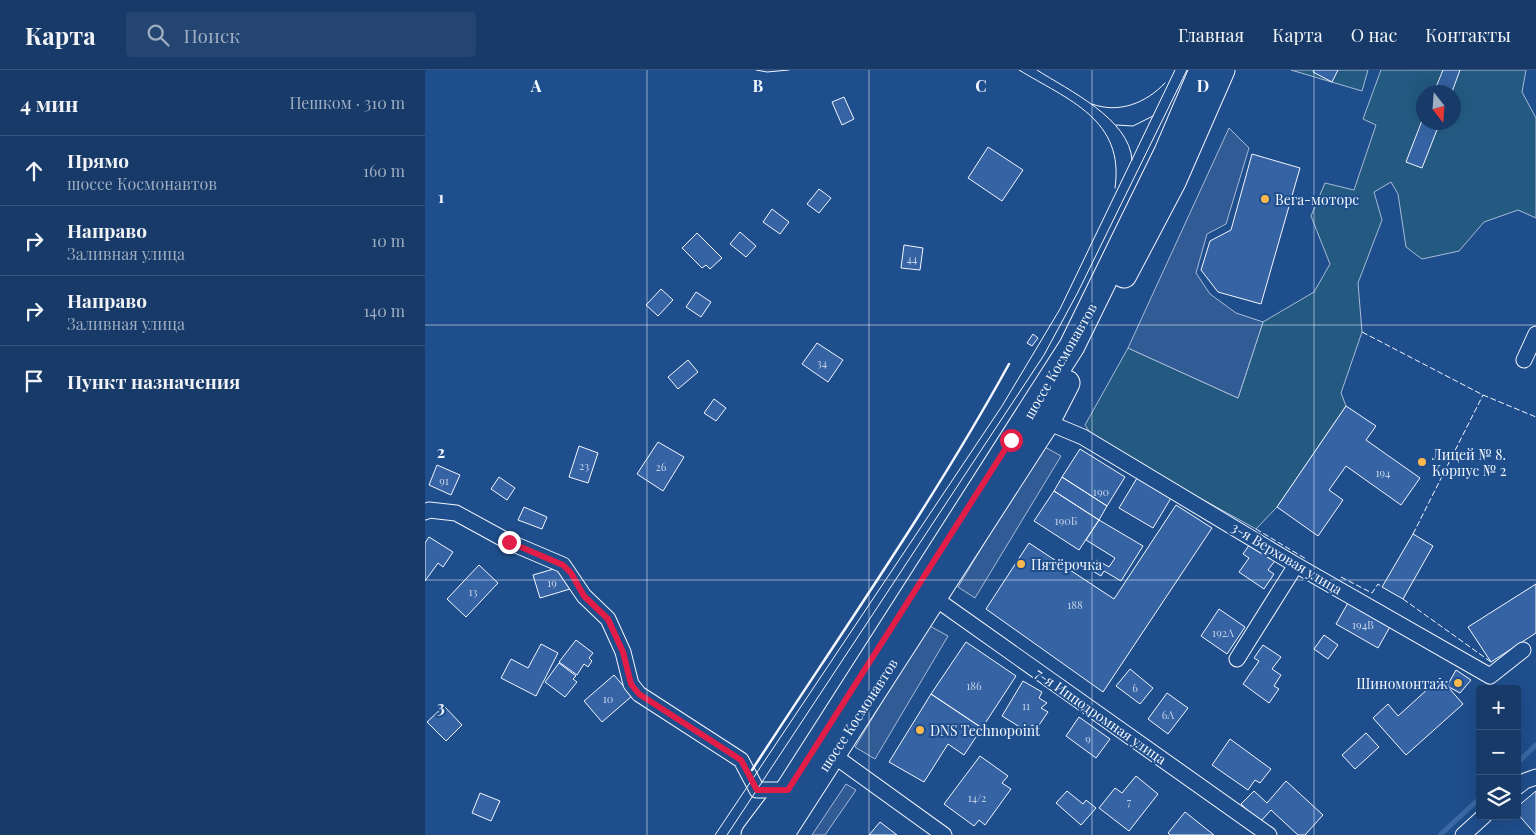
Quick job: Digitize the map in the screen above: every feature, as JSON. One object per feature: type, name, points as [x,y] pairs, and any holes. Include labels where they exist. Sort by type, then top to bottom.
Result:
[{"type":"main road","name":"шоссе Космонавтов","points":[[754,835],[788,790],[1072,346],[1167,152],[1201,70]]},
{"type":"main road","name":"шоссе Космонавтов","points":[[781,835],[1047,422],[1169,190],[1222,70]]},
{"type":"street","points":[[1524,360],[1536,334]]},
{"type":"street","name":"3-я Верховая улица","points":[[1047,422],[1083,437],[1296,565],[1489,676],[1523,650]]},
{"type":"street","points":[[427,511],[455,513],[509,542],[563,565],[584,596],[608,619],[623,652],[631,684],[639,694],[741,760],[757,790],[788,790]]},
{"type":"street","points":[[1237,659],[1296,565]]},
{"type":"street","name":"7-я Ипподромная улица","points":[[933,597],[1269,835]]},
{"type":"street","points":[[833,755],[944,835]]},
{"type":"street","points":[[1521,784],[1536,777]]},
{"type":"street","points":[[1463,835],[1480,820]]},
{"type":"shaded area","points":[[1291,70],[1368,70],[1362,91]]},
{"type":"shaded area","points":[[1381,70],[1526,70],[1522,92],[1536,118],[1536,218],[1518,210],[1484,222],[1459,251],[1422,259],[1406,247],[1398,194],[1391,182],[1374,192],[1382,220],[1358,283],[1362,332],[1341,393],[1346,406],[1277,507],[1256,529],[1095,440],[1085,425],[1128,348],[1238,398],[1263,322],[1314,292],[1330,264],[1311,216],[1325,183],[1354,190],[1376,125],[1363,119]]},
{"type":"shaded area","points":[[1229,128],[1249,148],[1226,224],[1207,234],[1196,273],[1210,294],[1236,313],[1263,322],[1238,398],[1128,348]]},
{"type":"shaded area","points":[[1043,446],[1061,456],[975,598],[958,587]]},
{"type":"shaded area","points":[[928,625],[948,636],[875,759],[855,747]]},
{"type":"shaded area","points":[[846,784],[856,790],[825,835],[812,835]]},
{"type":"building","points":[[1314,70],[1338,70],[1332,82],[1313,72]]},
{"type":"building","points":[[1443,70],[1460,70],[1455,85],[1437,85]]},
{"type":"building","points":[[844,97],[854,119],[842,125],[832,102]]},
{"type":"building","points":[[1418,130],[1437,130],[1422,168],[1406,162]]},
{"type":"building","points":[[988,147],[1023,170],[1002,201],[968,178]]},
{"type":"building","name":"Вега-моторс","points":[[1252,154],[1300,168],[1261,304],[1218,292],[1201,270],[1210,241],[1231,230]]},
{"type":"building","points":[[819,189],[831,198],[819,213],[807,204]]},
{"type":"building","points":[[772,209],[789,222],[780,234],[763,222]]},
{"type":"building","points":[[740,232],[756,246],[746,257],[730,244]]},
{"type":"building","points":[[697,233],[722,258],[710,269],[706,265],[702,268],[682,248]]},
{"type":"building","points":[[904,245],[923,248],[920,270],[901,268]]},
{"type":"building","points":[[661,289],[673,300],[658,316],[646,305]]},
{"type":"building","points":[[696,292],[711,302],[701,317],[686,307]]},
{"type":"building","points":[[1033,334],[1038,338],[1032,346],[1027,343]]},
{"type":"building","points":[[817,343],[843,360],[828,382],[802,364]]},
{"type":"building","points":[[688,360],[698,372],[678,389],[668,377]]},
{"type":"building","points":[[714,399],[726,408],[716,421],[704,413]]},
{"type":"building","points":[[1346,406],[1376,426],[1366,440],[1420,478],[1401,505],[1346,466],[1329,490],[1343,500],[1318,536],[1277,507]]},
{"type":"building","points":[[658,442],[684,457],[663,491],[637,474]]},
{"type":"building","points":[[579,446],[598,453],[588,483],[569,477]]},
{"type":"building","points":[[1080,449],[1125,477],[1107,506],[1062,477]]},
{"type":"building","points":[[437,465],[460,475],[451,495],[429,485]]},
{"type":"building","points":[[499,477],[515,488],[507,500],[491,489]]},
{"type":"building","points":[[1062,477],[1107,506],[1099,520],[1054,491]]},
{"type":"building","points":[[1137,478],[1171,498],[1153,528],[1119,508]]},
{"type":"building","points":[[1054,491],[1099,520],[1079,550],[1034,521]]},
{"type":"building","points":[[1176,505],[1212,528],[1103,692],[986,609],[1029,543],[1114,599]]},
{"type":"building","points":[[524,507],[547,517],[542,529],[518,520]]},
{"type":"building","points":[[1099,520],[1143,546],[1121,581],[1104,571],[1101,576],[1091,570],[1097,560],[1109,567],[1115,558],[1086,540]]},
{"type":"building","points":[[1413,534],[1433,546],[1403,599],[1382,587]]},
{"type":"building","points":[[429,537],[453,552],[443,567],[438,563],[425,581],[425,543]]},
{"type":"building","points":[[1252,541],[1277,558],[1268,570],[1274,574],[1264,589],[1239,572],[1249,558],[1243,554]]},
{"type":"building","points":[[479,565],[498,583],[466,617],[447,599]]},
{"type":"building","points":[[564,566],[570,589],[540,598],[533,575]]},
{"type":"building","points":[[1536,584],[1536,633],[1491,662],[1468,627]]},
{"type":"building","points":[[1349,601],[1391,625],[1378,648],[1336,624]]},
{"type":"building","points":[[1219,609],[1245,627],[1227,654],[1201,636]]},
{"type":"building","points":[[1324,635],[1338,645],[1328,659],[1314,649]]},
{"type":"building","points":[[576,640],[593,653],[589,658],[592,661],[588,667],[584,664],[577,675],[559,662]]},
{"type":"building","points":[[966,642],[1016,676],[982,728],[931,694]]},
{"type":"building","points":[[541,644],[558,653],[536,696],[501,678],[511,659],[528,668]]},
{"type":"building","points":[[1263,645],[1281,657],[1272,669],[1281,675],[1274,686],[1279,689],[1269,703],[1243,684],[1259,661],[1254,658]]},
{"type":"building","points":[[559,663],[576,676],[573,679],[577,682],[565,697],[545,682]]},
{"type":"building","points":[[1130,669],[1153,688],[1140,704],[1116,686]]},
{"type":"building","name":"Шиномонтаж","points":[[1456,670],[1471,680],[1460,693],[1447,686]]},
{"type":"building","points":[[614,675],[632,696],[602,722],[584,701]]},
{"type":"building","points":[[1440,678],[1463,704],[1406,755],[1373,718],[1388,704],[1398,716]]},
{"type":"building","points":[[1023,681],[1042,692],[1039,698],[1047,703],[1041,708],[1048,712],[1037,728],[1032,725],[1028,732],[1002,716]]},
{"type":"building","points":[[1167,693],[1188,708],[1168,734],[1148,719]]},
{"type":"building","points":[[931,694],[982,728],[964,755],[948,744],[924,782],[889,762]]},
{"type":"building","points":[[444,706],[462,725],[446,741],[427,722]]},
{"type":"building","points":[[1079,717],[1110,739],[1096,758],[1066,736]]},
{"type":"building","points":[[1366,733],[1379,747],[1355,769],[1342,755]]},
{"type":"building","points":[[1230,739],[1271,769],[1260,783],[1255,780],[1248,790],[1212,765]]},
{"type":"building","points":[[980,756],[1008,776],[1002,783],[1011,789],[985,825],[979,820],[974,826],[944,804]]},
{"type":"building","points":[[1136,776],[1158,794],[1129,831],[1099,808],[1115,788],[1122,793]]},
{"type":"building","points":[[1286,781],[1323,815],[1305,835],[1298,835],[1271,810],[1260,822],[1241,804],[1254,791],[1267,803]]},
{"type":"building","points":[[1067,791],[1083,804],[1086,800],[1096,808],[1081,825],[1056,803]]},
{"type":"building","points":[[1536,791],[1536,835],[1521,818],[1521,804]]},
{"type":"building","points":[[480,793],[500,801],[491,821],[472,813]]},
{"type":"building","points":[[1185,812],[1214,835],[1170,835],[1168,833]]},
{"type":"building","points":[[880,822],[897,835],[869,835]]},
{"type":"waterway","points":[[1521,759],[1536,745]]},
{"type":"waterway","points":[[1440,835],[1476,802]]},
{"type":"tram line","points":[[756,70],[767,72],[789,70]]},
{"type":"tram line","points":[[1019,70],[1074,102],[1102,128],[1111,145],[1116,164],[1115,188]]},
{"type":"tram line","points":[[1037,70],[1080,96],[1109,119],[1121,131],[1129,145],[1132,160]]},
{"type":"tram line","points":[[715,835],[1002,406],[1060,309],[1175,70]]},
{"type":"tram line","points":[[727,835],[1044,355],[1078,292],[1187,70]]},
{"type":"tram line","points":[[1092,104],[1112,108],[1131,105],[1149,96],[1165,83]]},
{"type":"tram line","points":[[1116,125],[1133,126],[1153,116]]},
{"type":"fence","points":[[1362,332],[1483,395],[1536,417]]},
{"type":"fence","points":[[1413,534],[1483,395]]},
{"type":"fence","points":[[1256,529],[1306,559]]},
{"type":"fence","points":[[1341,577],[1372,593],[1378,584],[1382,587]]},
{"type":"fence","points":[[1403,599],[1491,662]]},
{"type":"wall","points":[[752,770],[917,519],[1009,364]]},
{"type":"place","name":"Вега-моторс","points":[[1265,199]]},
{"type":"place","name":"Лицей № 8. Корпус № 2","points":[[1422,462]]},
{"type":"place","name":"Пятёрочка","points":[[1021,564]]},
{"type":"place","name":"Шиномонтаж","points":[[1458,683]]},
{"type":"place","name":"DNS Technopoint","points":[[920,730]]},
{"type":"route","points":[[509,542],[563,565],[571,573],[584,596],[608,619],[623,652],[631,684],[639,694],[741,760],[757,790],[788,790],[1011,440]]}]
